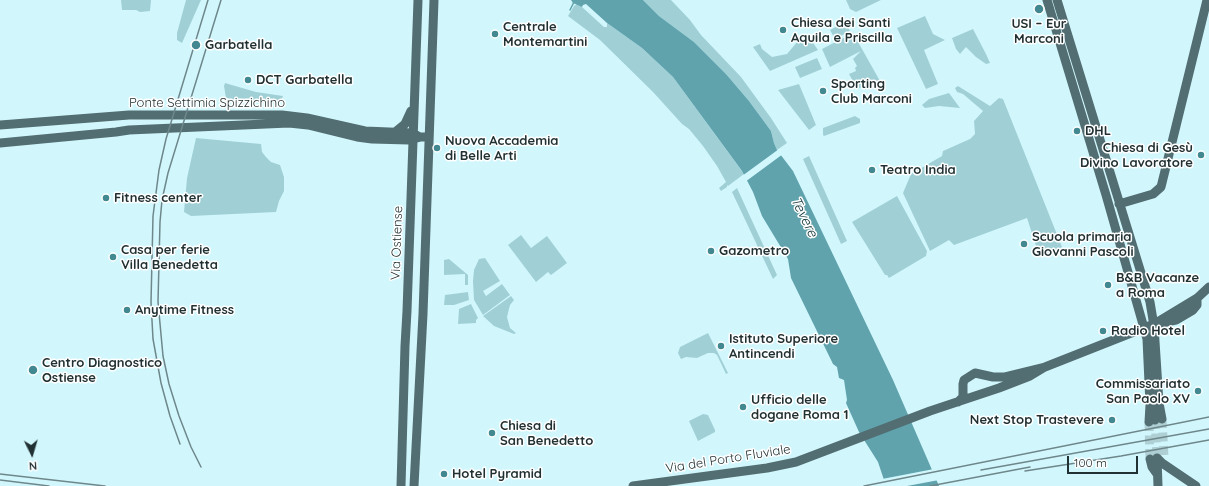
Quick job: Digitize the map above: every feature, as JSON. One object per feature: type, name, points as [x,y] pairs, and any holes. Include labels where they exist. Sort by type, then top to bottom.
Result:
[{"type":"main road","name":"Via Ostiense","points":[[414,486],[423,314],[419,137],[414,105],[418,0]]},
{"type":"main road","name":"Via Ostiense","points":[[401,486],[419,137],[434,0]]},
{"type":"main road","points":[[1047,0],[1109,204],[1147,339],[1155,418],[1154,404],[1157,325],[1057,0]]},
{"type":"main road","points":[[1109,204],[1152,188],[1163,176],[1207,0]]},
{"type":"main road","points":[[394,133],[407,122],[414,105]]},
{"type":"main road","name":"Ponte Settimia Spizzichino","points":[[0,125],[121,115],[292,120]]},
{"type":"main road","points":[[292,120],[307,118],[356,129],[419,137]]},
{"type":"main road","points":[[292,120],[361,137],[419,137]]},
{"type":"main road","name":"Ponte Settimia Spizzichino","points":[[0,143],[131,130],[292,120]]},
{"type":"main road","points":[[958,402],[963,396],[964,380],[975,373],[993,377],[1004,377],[1045,367],[1144,328],[1157,325],[1203,292]]},
{"type":"main road","name":"Via del Porto Fluviale","points":[[634,486],[776,467],[804,459],[930,411],[1026,378],[1045,367]]},
{"type":"main road","points":[[1158,486],[1158,459],[1196,486]]},
{"type":"main road","points":[[1158,476],[1164,470],[1171,469]]},
{"type":"shaded area","points":[[121,0],[151,0],[150,11],[140,12],[136,10],[122,10]]},
{"type":"shaded area","points":[[186,0],[201,0],[182,43],[177,40],[177,33]]},
{"type":"shaded area","points":[[643,0],[671,0],[690,20],[701,35],[741,77],[787,143],[777,150],[771,131],[749,101],[726,74],[694,42],[659,16]]},
{"type":"shaded area","points":[[846,0],[881,0],[856,12],[850,9]]},
{"type":"shaded area","points":[[577,4],[604,27],[607,27],[607,23],[642,48],[673,77],[744,174],[728,186],[727,185],[727,187],[721,191],[719,188],[726,182],[717,166],[689,129],[682,124],[653,92],[600,40],[568,16]]},
{"type":"shaded area","points":[[925,16],[933,34],[945,40],[924,50],[938,84],[926,89],[897,28]]},
{"type":"shaded area","points":[[845,22],[850,31],[835,39],[830,30]]},
{"type":"shaded area","points":[[973,29],[990,63],[986,64],[966,47],[960,54],[956,49],[952,38]]},
{"type":"shaded area","points":[[853,33],[880,81],[857,89],[849,74],[856,71],[855,68],[857,66],[853,59],[861,51],[830,67],[822,49]]},
{"type":"shaded area","points":[[811,40],[818,50],[770,71],[753,47],[760,44],[762,49],[772,57],[787,54],[798,41],[805,42]]},
{"type":"shaded area","points":[[817,58],[822,69],[800,78],[795,67]]},
{"type":"shaded area","points":[[225,83],[256,92],[283,96],[280,103],[252,102],[226,98]]},
{"type":"shaded area","points":[[799,84],[816,125],[809,130],[778,90]]},
{"type":"shaded area","points":[[958,86],[990,106],[999,98],[1003,99],[1062,247],[1047,254],[1038,252],[1027,218],[954,245],[949,240],[930,251],[903,193],[911,174],[942,156],[943,151],[970,139],[975,134],[974,121],[983,111],[963,94],[957,92],[955,88]]},
{"type":"shaded area","points":[[949,93],[960,108],[939,106],[925,108],[922,105],[929,99]]},
{"type":"shaded area","points":[[855,116],[860,119],[860,123],[824,136],[823,135],[823,128]]},
{"type":"shaded area","points":[[196,138],[261,144],[262,152],[271,162],[280,165],[284,177],[284,191],[276,212],[191,216],[184,212],[187,178]]},
{"type":"shaded area","points":[[809,156],[847,241],[841,244],[803,159]]},
{"type":"shaded area","points":[[737,188],[777,275],[773,279],[732,192]]},
{"type":"shaded area","points":[[897,196],[927,251],[926,256],[889,278],[885,275],[852,222]]},
{"type":"shaded area","points":[[521,235],[531,248],[547,236],[567,263],[551,275],[548,272],[536,282],[508,245]]},
{"type":"shaded area","points":[[485,258],[500,281],[483,291],[486,296],[502,284],[510,295],[483,315],[474,300],[473,281],[474,270],[479,259]]},
{"type":"shaded area","points":[[449,259],[468,275],[468,285],[465,285],[465,274],[444,275],[444,260]]},
{"type":"shaded area","points":[[468,292],[469,300],[454,305],[444,305],[445,295]]},
{"type":"shaded area","points":[[511,296],[514,300],[510,305],[507,317],[510,328],[516,333],[514,334],[494,326],[483,316]]},
{"type":"shaded area","points":[[471,304],[478,318],[476,323],[458,324],[459,309]]},
{"type":"shaded area","points":[[708,333],[728,373],[726,374],[717,355],[714,353],[708,353],[697,358],[686,357],[681,359],[678,353],[680,347]]},
{"type":"shaded area","points":[[703,414],[708,415],[715,432],[698,441],[689,421]]},
{"type":"water","name":"Tevere","points":[[571,0],[643,0],[659,16],[694,42],[726,74],[749,101],[771,131],[777,150],[793,171],[893,380],[939,486],[886,486],[878,462],[859,432],[846,403],[847,400],[844,380],[839,378],[837,367],[833,364],[791,278],[788,259],[762,216],[753,192],[742,171],[673,77],[642,48],[607,23],[586,4],[582,7],[573,3]]},
{"type":"pier","points":[[779,149],[783,154],[745,182],[742,176]]},
{"type":"pier","points":[[934,469],[939,480],[907,486],[884,486],[882,479]]},
{"type":"waterway","points":[[570,10],[575,0]]},
{"type":"tunnel","points":[[1162,419],[1164,457]]},
{"type":"tunnel","points":[[1155,420],[1157,458]]},
{"type":"tunnel","points":[[1149,422],[1150,459]]},
{"type":"railway","points":[[180,444],[170,416],[161,383],[153,339],[151,302],[153,216],[159,170],[166,139],[208,0]]},
{"type":"railway","points":[[201,467],[191,447],[179,416],[169,384],[163,356],[158,302],[160,222],[162,200],[168,173],[221,0]]},
{"type":"railway","points":[[864,486],[1209,417]]},
{"type":"railway","points":[[981,470],[1209,429]]},
{"type":"railway","points":[[1025,471],[1209,440]]},
{"type":"railway","points":[[930,486],[1030,467]]},
{"type":"railway","points":[[0,474],[105,486]]},
{"type":"railway","points":[[0,480],[49,486]]},
{"type":"place","name":"USI – Eur Marconi","points":[[1039,9]]},
{"type":"place","name":"Chiesa dei Santi Aquila e Priscilla","points":[[783,30]]},
{"type":"place","name":"Centrale Montemartini","points":[[495,34]]},
{"type":"place","name":"Garbatella","points":[[196,45]]},
{"type":"place","name":"DCT Garbatella","points":[[248,80]]},
{"type":"place","name":"Sporting Club Marconi","points":[[823,91]]},
{"type":"place","name":"DHL","points":[[1077,131]]},
{"type":"place","name":"Nuova Accademia di Belle Arti","points":[[437,148]]},
{"type":"place","name":"Chiesa di Gesù Divino Lavoratore","points":[[1201,155]]},
{"type":"place","name":"Teatro India","points":[[872,170]]},
{"type":"place","name":"Fitness center","points":[[106,198]]},
{"type":"place","name":"Scuola primaria Giovanni Pascoli","points":[[1024,244]]},
{"type":"place","name":"Gazometro","points":[[711,251]]},
{"type":"place","name":"Casa per ferie Villa Benedetta","points":[[113,257]]},
{"type":"place","name":"B&B Vacanze a Roma","points":[[1108,285]]},
{"type":"place","name":"Anytime Fitness","points":[[127,310]]},
{"type":"place","name":"Radio Hotel","points":[[1103,331]]},
{"type":"place","name":"Istituto Superiore Antincendi","points":[[721,346]]},
{"type":"place","name":"Centro Diagnostico Ostiense","points":[[33,370]]},
{"type":"place","name":"Commissariato San Paolo XV","points":[[1198,391]]},
{"type":"place","name":"Ufficio delle dogane Roma 1","points":[[743,407]]},
{"type":"place","name":"Next Stop Trastevere","points":[[1112,420]]},
{"type":"place","name":"Chiesa di San Benedetto","points":[[492,433]]},
{"type":"place","name":"Hotel Pyramid","points":[[444,474]]}]
